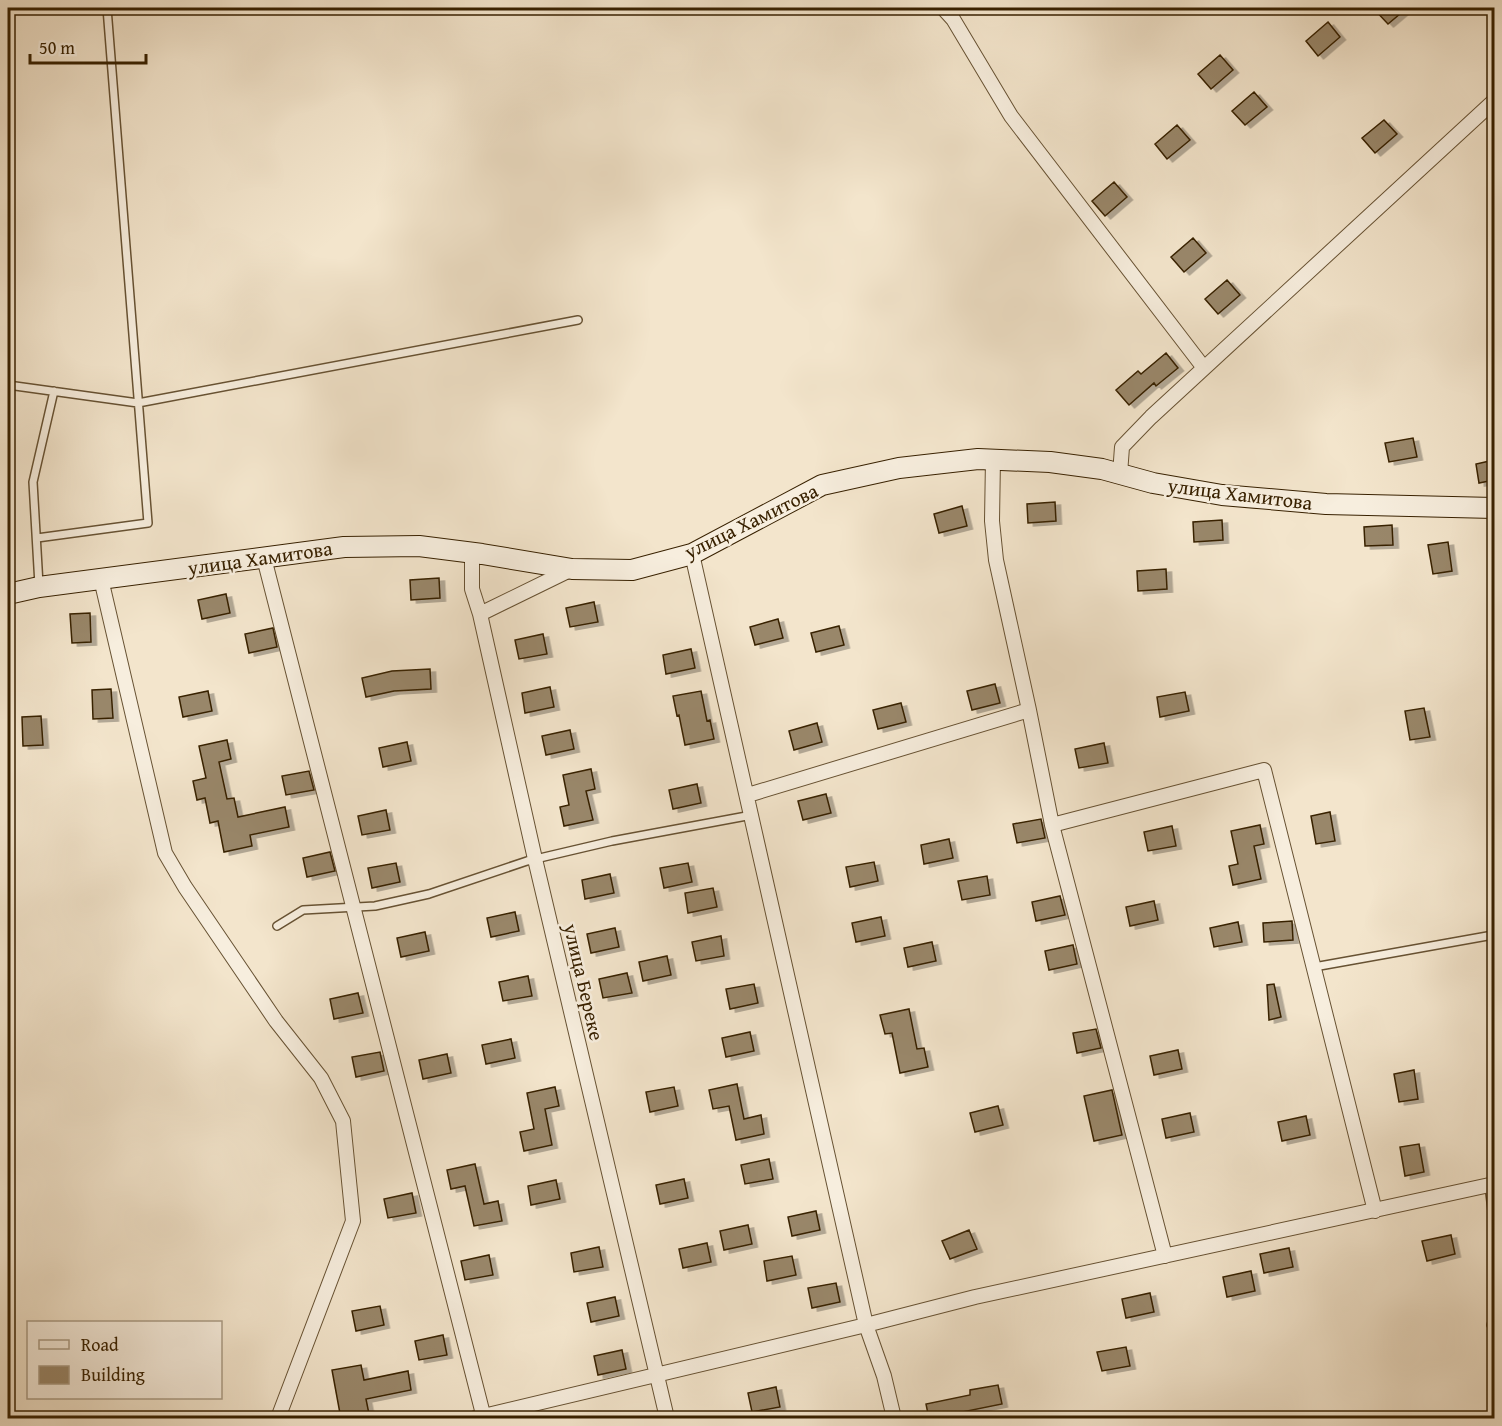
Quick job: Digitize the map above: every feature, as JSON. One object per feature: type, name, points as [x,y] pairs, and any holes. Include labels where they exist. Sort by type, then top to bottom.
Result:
[{"type":"street","points":[[943,8],[954,19],[1011,116],[1203,368]]},
{"type":"street","points":[[1120,474],[1122,447],[1151,417],[1494,101]]},
{"type":"street","name":"улица Хамитова","points":[[8,594],[39,587],[345,547],[419,546],[572,569],[632,570],[692,554],[822,485],[899,468],[978,459],[1050,462],[1102,469],[1153,483],[1222,495],[1326,504],[1494,508]]},
{"type":"street","points":[[993,459],[992,521],[996,560],[1052,825],[1165,1256]]},
{"type":"street","name":"улица Береке","points":[[472,553],[472,589],[480,614],[535,859],[667,1419]]},
{"type":"street","points":[[692,554],[866,1326],[884,1376],[894,1419]]},
{"type":"street","points":[[264,558],[481,1418],[866,1326],[975,1297],[1491,1184]]},
{"type":"street","points":[[480,614],[572,569]]},
{"type":"street","points":[[101,579],[165,853],[185,887],[276,1021],[321,1078],[343,1121],[353,1221],[278,1419]]},
{"type":"street","points":[[748,795],[1029,710]]},
{"type":"street","points":[[1052,825],[1264,770],[1375,1211]]},
{"type":"lane","points":[[37,538],[148,523],[107,8]]},
{"type":"lane","points":[[8,385],[138,403],[578,320]]},
{"type":"lane","points":[[39,587],[33,482],[54,391]]},
{"type":"lane","points":[[277,926],[303,910],[375,906],[429,894],[535,859],[612,841],[752,815]]},
{"type":"lane","points":[[1314,967],[1493,935]]},
{"type":"lane","points":[[1491,1184],[1494,1227]]},
{"type":"building","points":[[1373,8],[1407,8],[1388,24]]},
{"type":"building","points":[[1328,22],[1340,37],[1318,56],[1306,41]]},
{"type":"building","points":[[1220,55],[1233,70],[1211,89],[1198,74]]},
{"type":"building","points":[[1254,92],[1267,107],[1245,125],[1232,111]]},
{"type":"building","points":[[1384,120],[1397,134],[1375,153],[1362,138]]},
{"type":"building","points":[[1177,125],[1190,140],[1167,159],[1155,144]]},
{"type":"building","points":[[1114,182],[1127,197],[1105,216],[1092,201]]},
{"type":"building","points":[[1193,238],[1206,253],[1184,272],[1171,257]]},
{"type":"building","points":[[1227,280],[1240,295],[1218,314],[1205,299]]},
{"type":"building","points":[[1166,353],[1178,368],[1156,386],[1154,383],[1129,405],[1116,390],[1138,371],[1141,374]]},
{"type":"building","points":[[1413,438],[1417,457],[1389,462],[1385,443]]},
{"type":"building","points":[[1494,460],[1494,480],[1479,483],[1476,464]]},
{"type":"building","points":[[1055,502],[1056,521],[1028,523],[1027,504]]},
{"type":"building","points":[[962,506],[967,526],[939,533],[934,514]]},
{"type":"building","points":[[1222,520],[1223,540],[1194,542],[1193,522]]},
{"type":"building","points":[[1392,525],[1393,545],[1365,546],[1364,527]]},
{"type":"building","points":[[1448,542],[1452,571],[1433,574],[1428,545]]},
{"type":"building","points":[[1166,569],[1167,589],[1138,591],[1137,571]]},
{"type":"building","points":[[439,578],[440,598],[411,600],[410,580]]},
{"type":"building","points":[[226,594],[230,613],[202,619],[198,600]]},
{"type":"building","points":[[594,602],[598,622],[570,627],[566,608]]},
{"type":"building","points":[[90,613],[91,642],[72,643],[70,614]]},
{"type":"building","points":[[778,619],[783,638],[755,645],[750,627]]},
{"type":"building","points":[[839,626],[844,645],[816,652],[811,633]]},
{"type":"building","points":[[273,628],[277,647],[249,653],[245,634]]},
{"type":"building","points":[[543,634],[547,654],[519,659],[515,640]]},
{"type":"building","points":[[691,649],[695,668],[666,674],[663,655]]},
{"type":"building","points":[[430,669],[431,689],[394,691],[366,697],[362,678],[392,671]]},
{"type":"building","points":[[995,684],[1000,703],[972,710],[967,691]]},
{"type":"building","points":[[550,687],[554,707],[525,713],[522,693]]},
{"type":"building","points":[[111,689],[113,718],[93,719],[92,690]]},
{"type":"building","points":[[208,691],[212,711],[183,717],[179,697]]},
{"type":"building","points":[[701,691],[707,721],[710,720],[714,739],[685,745],[673,696]]},
{"type":"building","points":[[1185,692],[1189,711],[1160,717],[1157,697]]},
{"type":"building","points":[[901,703],[906,722],[878,729],[873,710]]},
{"type":"building","points":[[1424,708],[1430,737],[1410,740],[1405,711]]},
{"type":"building","points":[[41,716],[43,745],[23,746],[22,717]]},
{"type":"building","points":[[817,723],[822,742],[794,750],[789,731]]},
{"type":"building","points":[[570,730],[574,749],[546,755],[542,736]]},
{"type":"building","points":[[227,740],[231,759],[219,762],[227,799],[234,798],[238,817],[285,807],[289,827],[250,835],[252,846],[224,852],[218,821],[210,823],[205,798],[197,800],[193,781],[206,778],[199,746]]},
{"type":"building","points":[[407,742],[411,761],[383,767],[379,748]]},
{"type":"building","points":[[1104,743],[1108,763],[1079,768],[1075,749]]},
{"type":"building","points":[[591,769],[595,789],[586,791],[593,820],[564,826],[560,807],[569,805],[563,775]]},
{"type":"building","points":[[309,771],[314,790],[286,795],[282,776]]},
{"type":"building","points":[[697,784],[701,803],[673,809],[669,790]]},
{"type":"building","points":[[826,794],[831,813],[803,820],[798,801]]},
{"type":"building","points":[[386,810],[390,830],[362,835],[358,816]]},
{"type":"building","points":[[1330,812],[1335,841],[1316,844],[1311,816]]},
{"type":"building","points":[[1041,819],[1045,838],[1017,843],[1013,824]]},
{"type":"building","points":[[1260,825],[1264,844],[1254,846],[1261,879],[1233,885],[1229,866],[1238,864],[1231,831]]},
{"type":"building","points":[[1172,826],[1176,846],[1148,851],[1144,832]]},
{"type":"building","points":[[949,839],[953,858],[924,864],[921,845]]},
{"type":"building","points":[[330,852],[335,871],[307,877],[303,858]]},
{"type":"building","points":[[874,862],[878,881],[850,887],[846,867]]},
{"type":"building","points":[[396,863],[400,882],[372,888],[368,868]]},
{"type":"building","points":[[688,863],[692,882],[664,888],[660,868]]},
{"type":"building","points":[[610,874],[614,893],[585,899],[582,880]]},
{"type":"building","points":[[987,876],[990,895],[962,900],[958,881]]},
{"type":"building","points":[[713,888],[717,907],[688,913],[685,893]]},
{"type":"building","points":[[1060,896],[1065,915],[1036,921],[1032,902]]},
{"type":"building","points":[[1154,901],[1158,920],[1130,926],[1126,907]]},
{"type":"building","points":[[515,912],[519,931],[491,937],[487,918]]},
{"type":"building","points":[[881,917],[885,936],[856,942],[852,923]]},
{"type":"building","points":[[1292,921],[1293,940],[1264,942],[1263,923]]},
{"type":"building","points":[[1238,922],[1242,942],[1214,947],[1210,928]]},
{"type":"building","points":[[615,928],[619,947],[591,953],[587,934]]},
{"type":"building","points":[[425,932],[429,951],[401,957],[397,938]]},
{"type":"building","points":[[721,936],[724,956],[696,961],[692,942]]},
{"type":"building","points":[[932,942],[936,961],[908,967],[904,948]]},
{"type":"building","points":[[1073,945],[1077,964],[1049,970],[1045,951]]},
{"type":"building","points":[[667,956],[671,975],[643,981],[639,962]]},
{"type":"building","points":[[627,973],[632,993],[603,998],[599,979]]},
{"type":"building","points":[[528,976],[532,996],[503,1001],[499,982]]},
{"type":"building","points":[[754,984],[758,1003],[730,1009],[726,989]]},
{"type":"building","points":[[1274,984],[1281,1017],[1269,1020],[1267,985]]},
{"type":"building","points":[[358,993],[363,1013],[334,1019],[330,999]]},
{"type":"building","points":[[909,1009],[917,1049],[924,1048],[928,1067],[900,1073],[892,1033],[885,1034],[880,1015]]},
{"type":"building","points":[[1096,1029],[1101,1048],[1077,1053],[1073,1033]]},
{"type":"building","points":[[750,1032],[754,1051],[726,1057],[722,1038]]},
{"type":"building","points":[[511,1039],[515,1058],[486,1064],[482,1045]]},
{"type":"building","points":[[1178,1050],[1182,1069],[1154,1075],[1150,1056]]},
{"type":"building","points":[[380,1052],[384,1071],[356,1077],[352,1057]]},
{"type":"building","points":[[447,1054],[451,1073],[423,1079],[419,1060]]},
{"type":"building","points":[[1414,1070],[1418,1099],[1399,1102],[1394,1074]]},
{"type":"building","points":[[737,1084],[744,1119],[761,1115],[764,1134],[736,1140],[729,1106],[713,1109],[709,1090]]},
{"type":"building","points":[[555,1087],[559,1106],[545,1109],[552,1145],[524,1151],[520,1132],[534,1129],[527,1093]]},
{"type":"building","points":[[674,1087],[678,1106],[650,1112],[646,1092]]},
{"type":"building","points":[[1112,1090],[1122,1135],[1094,1141],[1084,1096]]},
{"type":"building","points":[[998,1106],[1003,1125],[975,1132],[970,1113]]},
{"type":"building","points":[[1190,1113],[1194,1132],[1166,1138],[1162,1119]]},
{"type":"building","points":[[1306,1116],[1310,1135],[1282,1141],[1278,1122]]},
{"type":"building","points":[[1419,1144],[1424,1172],[1405,1176],[1400,1147]]},
{"type":"building","points":[[769,1159],[773,1179],[745,1184],[741,1165]]},
{"type":"building","points":[[475,1164],[484,1204],[498,1201],[502,1221],[474,1226],[465,1186],[451,1189],[447,1170]]},
{"type":"building","points":[[684,1179],[688,1198],[660,1204],[656,1185]]},
{"type":"building","points":[[556,1180],[560,1199],[531,1205],[528,1186]]},
{"type":"building","points":[[412,1193],[416,1213],[388,1218],[384,1199]]},
{"type":"building","points":[[816,1211],[820,1230],[792,1236],[788,1217]]},
{"type":"building","points":[[748,1225],[752,1244],[724,1250],[720,1231]]},
{"type":"building","points":[[969,1230],[977,1249],[950,1259],[942,1241]]},
{"type":"building","points":[[1451,1235],[1455,1254],[1427,1261],[1422,1241]]},
{"type":"building","points":[[707,1243],[711,1262],[683,1268],[679,1249]]},
{"type":"building","points":[[599,1247],[603,1267],[574,1272],[571,1253]]},
{"type":"building","points":[[1289,1248],[1293,1267],[1264,1273],[1260,1254]]},
{"type":"building","points":[[489,1255],[493,1275],[465,1280],[461,1261]]},
{"type":"building","points":[[792,1256],[796,1275],[767,1281],[764,1261]]},
{"type":"building","points":[[1251,1271],[1255,1291],[1227,1297],[1223,1277]]},
{"type":"building","points":[[836,1283],[840,1302],[812,1308],[808,1288]]},
{"type":"building","points":[[1150,1293],[1154,1312],[1126,1318],[1122,1299]]},
{"type":"building","points":[[615,1297],[619,1316],[591,1322],[587,1303]]},
{"type":"building","points":[[380,1306],[384,1325],[356,1331],[352,1311]]},
{"type":"building","points":[[443,1335],[447,1355],[419,1360],[415,1341]]},
{"type":"building","points":[[1126,1347],[1130,1366],[1102,1371],[1097,1352]]},
{"type":"building","points":[[622,1350],[626,1369],[598,1375],[594,1356]]},
{"type":"building","points":[[361,1365],[364,1380],[408,1371],[411,1390],[366,1399],[370,1419],[341,1419],[332,1370]]},
{"type":"building","points":[[998,1385],[1002,1404],[957,1413],[958,1417],[951,1419],[929,1419],[926,1404],[970,1395],[970,1390]]},
{"type":"building","points":[[776,1387],[780,1407],[752,1412],[748,1393]]}]
